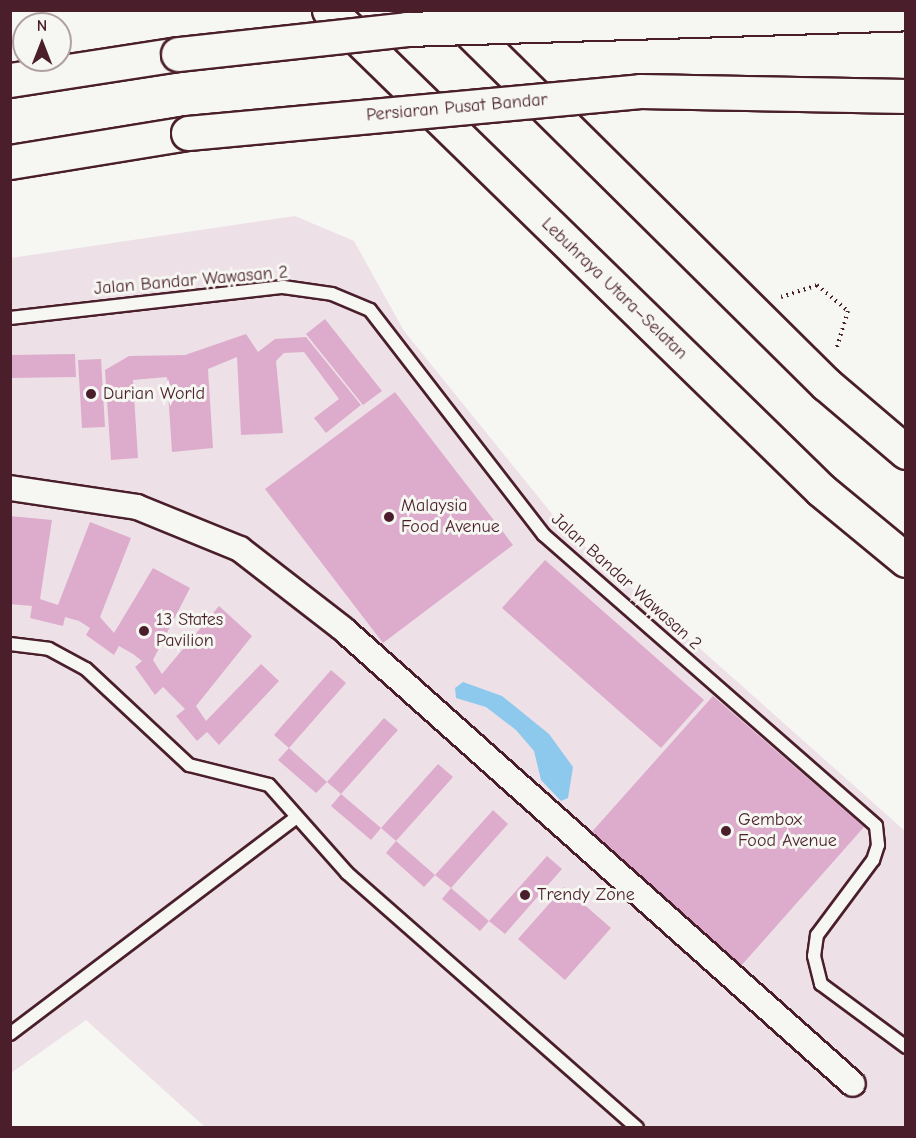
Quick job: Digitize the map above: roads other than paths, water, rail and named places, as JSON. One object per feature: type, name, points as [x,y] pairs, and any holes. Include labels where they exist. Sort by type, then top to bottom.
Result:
[{"type":"main road","name":"Lebuhraya Utara–Selatan","points":[[329,10],[821,490],[906,560]]},
{"type":"main road","points":[[448,10],[826,384],[906,452]]},
{"type":"main road","points":[[10,80],[178,54],[407,29],[906,13]]},
{"type":"main road","name":"Persiaran Pusat Bandar","points":[[10,162],[188,133],[640,91],[906,96]]},
{"type":"street","points":[[10,488],[137,507],[240,549],[343,629],[853,1084]]},
{"type":"lane","name":"Jalan Bandar Wawasan 2","points":[[10,318],[284,287],[332,294],[370,310],[544,535],[876,826],[878,844],[873,860],[817,935],[814,956],[821,984],[906,1047]]},
{"type":"lane","points":[[10,644],[49,649],[87,669],[189,765],[269,785],[347,873],[637,1128]]},
{"type":"lane","points":[[10,1034],[296,818]]},
{"type":"water","points":[[463,682],[502,696],[549,734],[573,767],[568,798],[561,801],[541,780],[534,751],[516,730],[486,707],[456,698],[455,688]]},
{"type":"place","name":"Durian World","points":[[91,394]]},
{"type":"place","name":"Malaysia Food Avenue","points":[[389,517]]},
{"type":"place","name":"13 States Pavilion","points":[[144,631]]},
{"type":"place","name":"Gembox Food Avenue","points":[[726,831]]},
{"type":"place","name":"Trendy Zone","points":[[525,895]]}]
